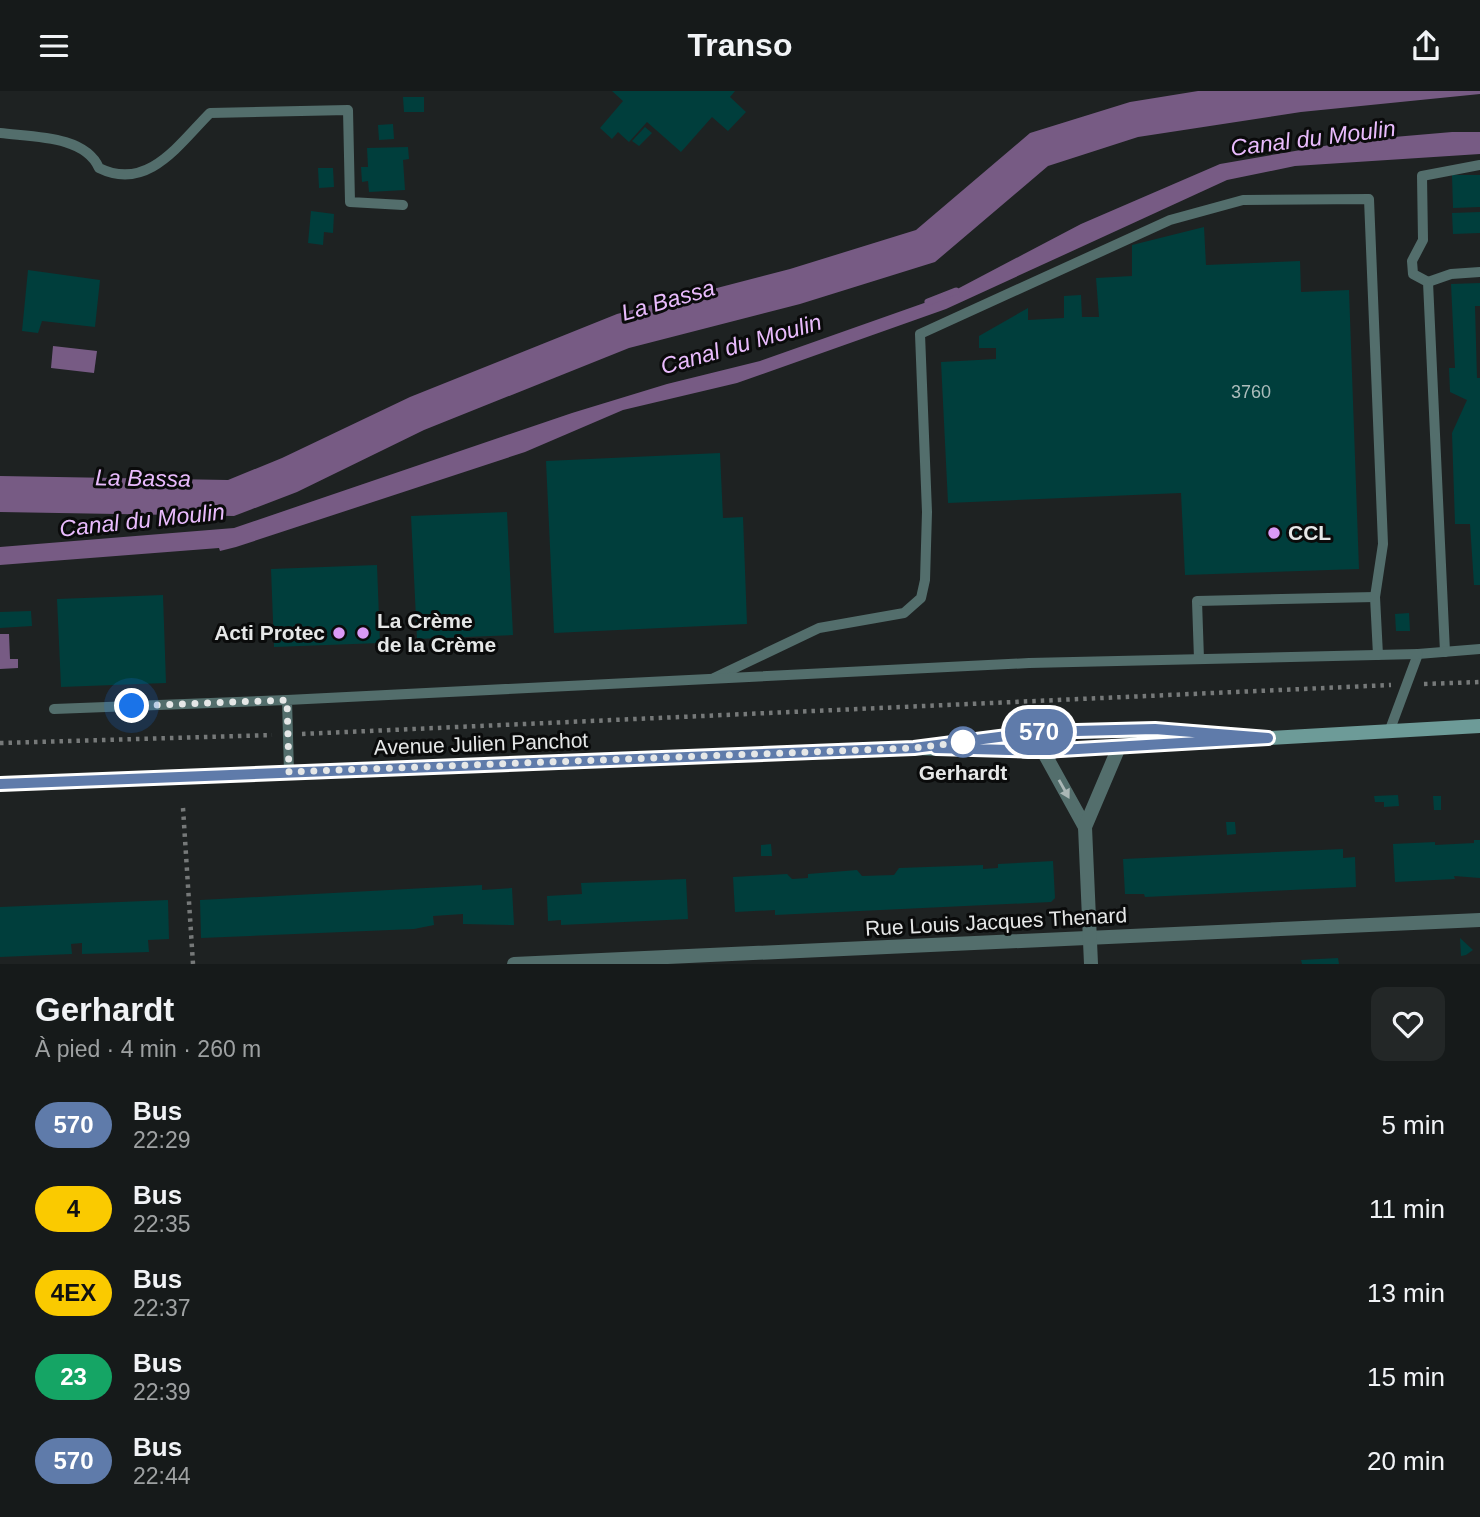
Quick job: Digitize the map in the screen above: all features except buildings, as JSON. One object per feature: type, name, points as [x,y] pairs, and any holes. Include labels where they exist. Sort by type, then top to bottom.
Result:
[{"type":"main road","name":"Avenue Julien Panchot","points":[[0,783],[914,748],[1043,751],[1480,726]]},
{"type":"main road","name":"Avenue Julien Panchot","points":[[914,748],[1037,732],[1142,729],[1268,738]]},
{"type":"main road","name":"Avenue Julien Panchot","points":[[0,793],[49,782]]},
{"type":"street","points":[[1091,964],[1085,827],[1119,747]]},
{"type":"street","points":[[1043,751],[1085,827]]},
{"type":"street","name":"Rue Louis Jacques Thenard","points":[[514,964],[712,960],[1480,921]]},
{"type":"lane","points":[[0,133],[60,141],[76,146],[95,157],[99,168],[124,177],[145,171],[180,148],[210,113],[348,110],[350,202],[403,205]]},
{"type":"lane","points":[[1480,165],[1422,176],[1423,240],[1412,261],[1413,274],[1428,282],[1451,274],[1480,272]]},
{"type":"lane","points":[[714,678],[819,628],[904,614],[921,598],[925,580],[927,512],[920,334],[1170,220],[1243,200],[1370,199],[1383,544],[1375,597],[1378,655]]},
{"type":"lane","points":[[1428,282],[1445,652]]},
{"type":"lane","points":[[1199,659],[1197,601],[1375,597]]},
{"type":"lane","points":[[54,709],[714,678],[1199,659],[1418,654],[1480,649]]},
{"type":"lane","points":[[1390,732],[1404,685],[1418,654]]},
{"type":"lane","points":[[287,700],[289,772]]},
{"type":"path","points":[[0,743],[289,735],[1480,682]]},
{"type":"path","points":[[183,808],[193,964]]},
{"type":"shaded area","points":[[1198,91],[1480,91],[1480,94],[1301,112],[1138,137],[1048,166],[935,262],[800,304],[629,348],[424,430],[297,492],[234,516],[0,512],[0,476],[228,480],[282,458],[410,397],[617,314],[790,269],[916,230],[1030,133],[1130,102]]},
{"type":"shaded area","points":[[1480,132],[1480,154],[1295,166],[1227,180],[946,309],[737,383],[623,410],[525,452],[236,547],[220,551],[219,548],[0,565],[0,547],[234,528],[572,413],[667,384],[760,361],[944,296],[1081,224],[1220,164],[1359,140]]},
{"type":"shaded area","points":[[53,346],[97,351],[94,373],[51,368]]},
{"type":"shaded area","points":[[0,634],[9,634],[10,659],[18,659],[18,668],[0,669]]},
{"type":"waterway","name":"Canal du Moulin","points":[[928,302],[956,291]]},
{"type":"bus line","name":"570","points":[[0,784],[914,748],[1037,732],[1155,729],[1268,738],[1043,751],[936,748]]},
{"type":"place","name":"CCL","points":[[1274,533]]},
{"type":"place","name":"Acti Protec","points":[[339,633]]},
{"type":"place","name":"La Crème de la Crème","points":[[363,633]]},
{"type":"place","name":"Gerhardt","points":[[963,742]]},
{"type":"route","points":[[132,706],[287,700],[289,772],[914,748],[963,742]]},
{"type":"water label","name":"La Bassa","points":[[668,300]]},
{"type":"water label","name":"La Bassa","points":[[143,478]]}]
